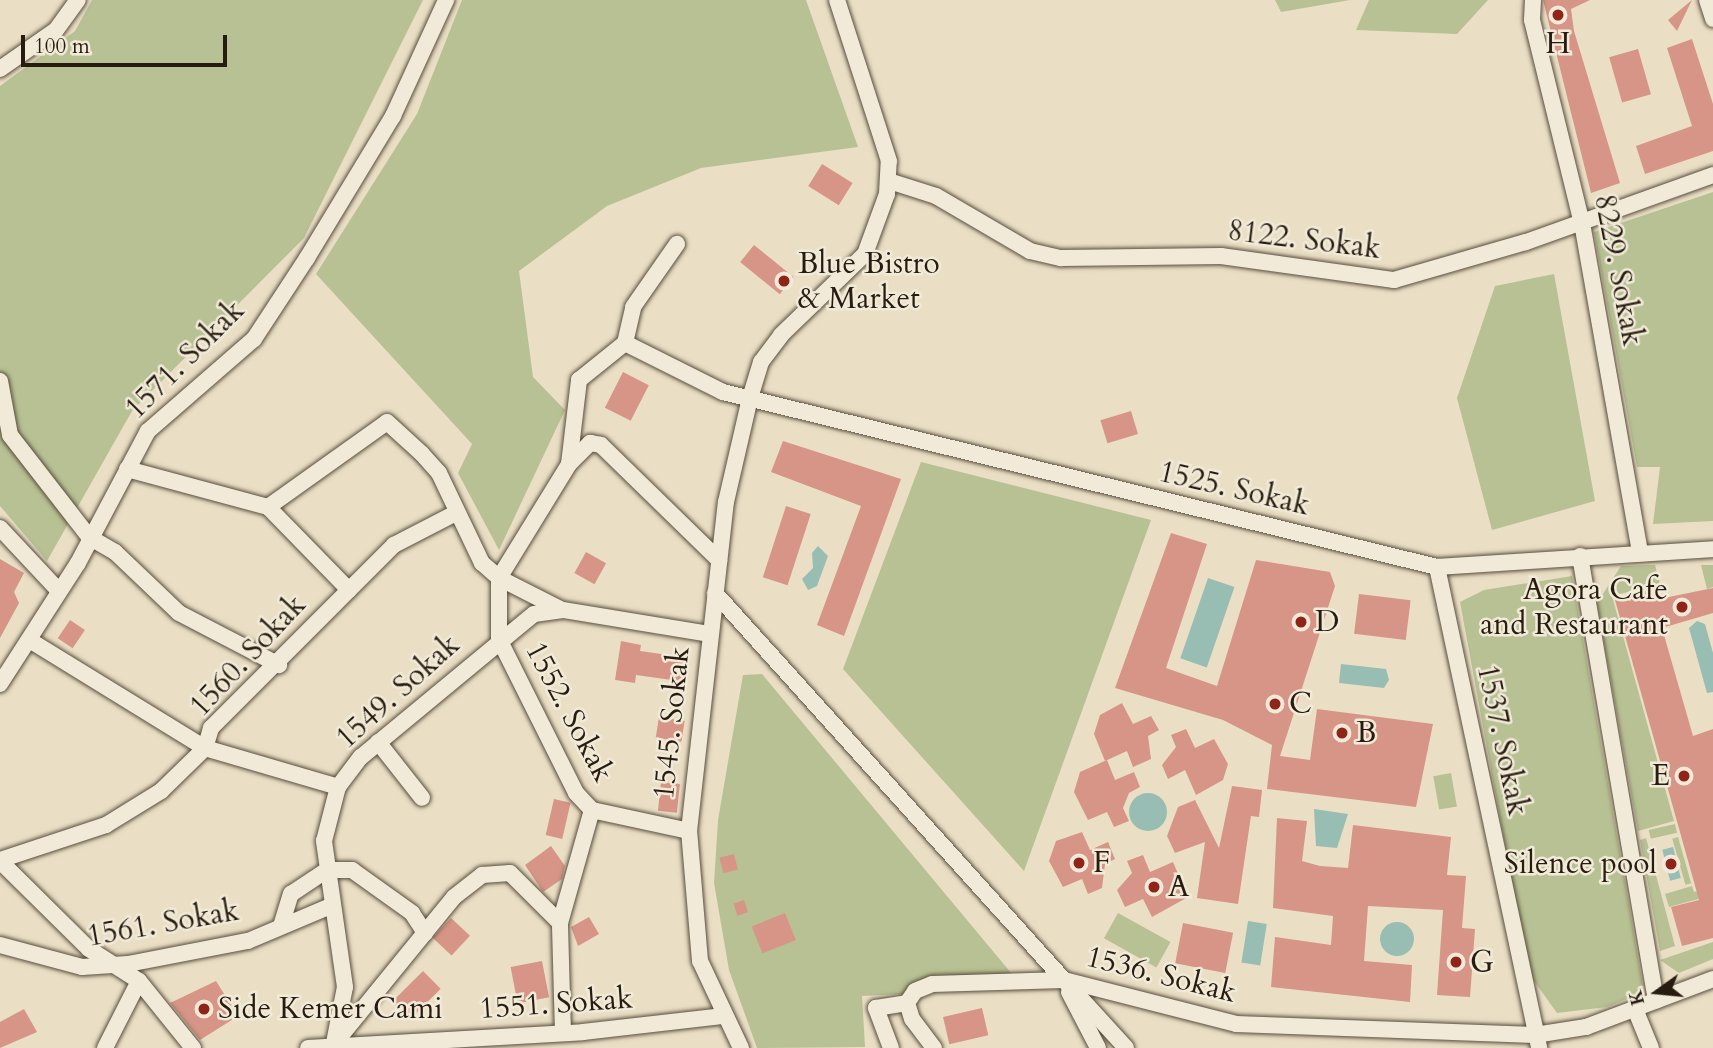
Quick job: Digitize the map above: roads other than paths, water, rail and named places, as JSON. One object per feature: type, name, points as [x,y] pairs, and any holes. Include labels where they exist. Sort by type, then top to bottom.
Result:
[{"type":"street","points":[[0,69],[56,30],[78,0]]},
{"type":"street","name":"1571. Sokak","points":[[0,684],[31,641],[148,432],[254,339],[393,116],[446,0]]},
{"type":"street","points":[[837,0],[870,94],[889,181]]},
{"type":"street","name":"8229. Sokak","points":[[1533,0],[1532,20],[1582,223],[1640,553]]},
{"type":"street","points":[[1707,0],[1713,19]]},
{"type":"street","name":"8122. Sokak","points":[[889,181],[936,196],[1030,251],[1061,258],[1221,256],[1360,278],[1394,280],[1582,223],[1713,175]]},
{"type":"street","name":"1545. Sokak","points":[[741,1048],[700,961],[689,831],[719,560],[750,398],[761,362],[781,335],[865,254],[889,181]]},
{"type":"street","points":[[569,464],[579,380],[625,343],[634,307],[677,244]]},
{"type":"street","name":"1525. Sokak","points":[[625,343],[723,392],[1437,567],[1580,556],[1713,550]]},
{"type":"street","points":[[0,381],[10,435],[89,537],[115,552],[179,614],[279,665]]},
{"type":"street","points":[[268,507],[387,422],[439,473],[482,562],[499,578],[563,610]]},
{"type":"street","points":[[499,639],[499,578],[581,448],[601,445],[719,560]]},
{"type":"street","points":[[127,469],[268,507],[349,590]]},
{"type":"street","name":"1560. Sokak","points":[[0,860],[133,811],[205,748],[211,728],[279,665],[394,545],[456,513]]},
{"type":"street","points":[[0,528],[59,592]]},
{"type":"street","points":[[1580,556],[1656,1001]]},
{"type":"street","name":"1537. Sokak","points":[[1437,567],[1537,1042]]},
{"type":"street","name":"1536. Sokak","points":[[715,593],[1064,980],[1236,1024],[1537,1042],[1586,1027],[1713,979]]},
{"type":"street","name":"1549. Sokak","points":[[333,1047],[345,987],[324,841],[338,787],[378,742],[499,639],[534,614],[563,610],[710,634]]},
{"type":"street","name":"1552. Sokak","points":[[499,639],[576,793],[592,810],[689,831]]},
{"type":"street","points":[[31,641],[205,748],[338,787]]},
{"type":"street","points":[[378,742],[422,798]]},
{"type":"street","name":"1552. Sokak","points":[[563,1033],[560,923],[592,810]]},
{"type":"street","points":[[0,860],[89,949],[139,981],[193,1048]]},
{"type":"street","points":[[281,926],[292,894],[327,870],[352,870],[412,913],[425,933]]},
{"type":"street","points":[[333,1047],[425,933],[482,875],[510,873],[560,923]]},
{"type":"street","name":"1561. Sokak","points":[[0,945],[82,967],[116,966],[248,941],[333,905]]},
{"type":"street","points":[[1064,980],[1098,1048]]},
{"type":"street","points":[[891,1048],[876,1008],[907,1003],[915,991],[932,984],[1064,980],[1126,1048]]},
{"type":"street","points":[[105,1048],[139,981]]},
{"type":"street","points":[[907,1003],[934,1048]]},
{"type":"street","points":[[1635,1009],[1651,1048]]},
{"type":"street","name":"1551. Sokak","points":[[308,1048],[531,1041],[563,1033],[585,1040],[724,1016]]},
{"type":"water","points":[[818,546],[828,556],[817,586],[808,590],[802,579],[813,568],[812,553]]},
{"type":"water","points":[[1208,578],[1234,587],[1207,667],[1180,658]]},
{"type":"water","points":[[1697,621],[1705,624],[1713,653],[1713,692],[1707,693],[1689,628]]},
{"type":"water","points":[[1341,664],[1386,669],[1389,680],[1384,688],[1339,683]]},
{"type":"water","points":[[1148,793],[1162,798],[1167,812],[1162,826],[1148,831],[1134,826],[1129,812],[1134,798]]},
{"type":"water","points":[[1314,809],[1348,814],[1337,848],[1316,846]]},
{"type":"water","name":"Silence pool","points":[[1673,847],[1681,878],[1670,881],[1662,850]]},
{"type":"water","points":[[1248,921],[1267,924],[1260,965],[1241,962]]},
{"type":"water","points":[[1397,922],[1409,927],[1414,939],[1409,951],[1397,956],[1385,951],[1380,939],[1385,927]]},
{"type":"place","name":"H","points":[[1558,15]]},
{"type":"place","name":"Blue Bistro & Market","points":[[784,281]]},
{"type":"place","name":"Agora Cafe and Restaurant","points":[[1682,607]]},
{"type":"place","name":"D","points":[[1301,622]]},
{"type":"place","name":"C","points":[[1275,704]]},
{"type":"place","name":"B","points":[[1342,733]]},
{"type":"place","name":"E","points":[[1684,776]]},
{"type":"place","name":"F","points":[[1079,863]]},
{"type":"place","name":"Silence pool","points":[[1671,864]]},
{"type":"place","name":"A","points":[[1154,887]]},
{"type":"place","name":"G","points":[[1456,962]]},
{"type":"place","name":"Side Kemer Cami","points":[[204,1009]]}]
